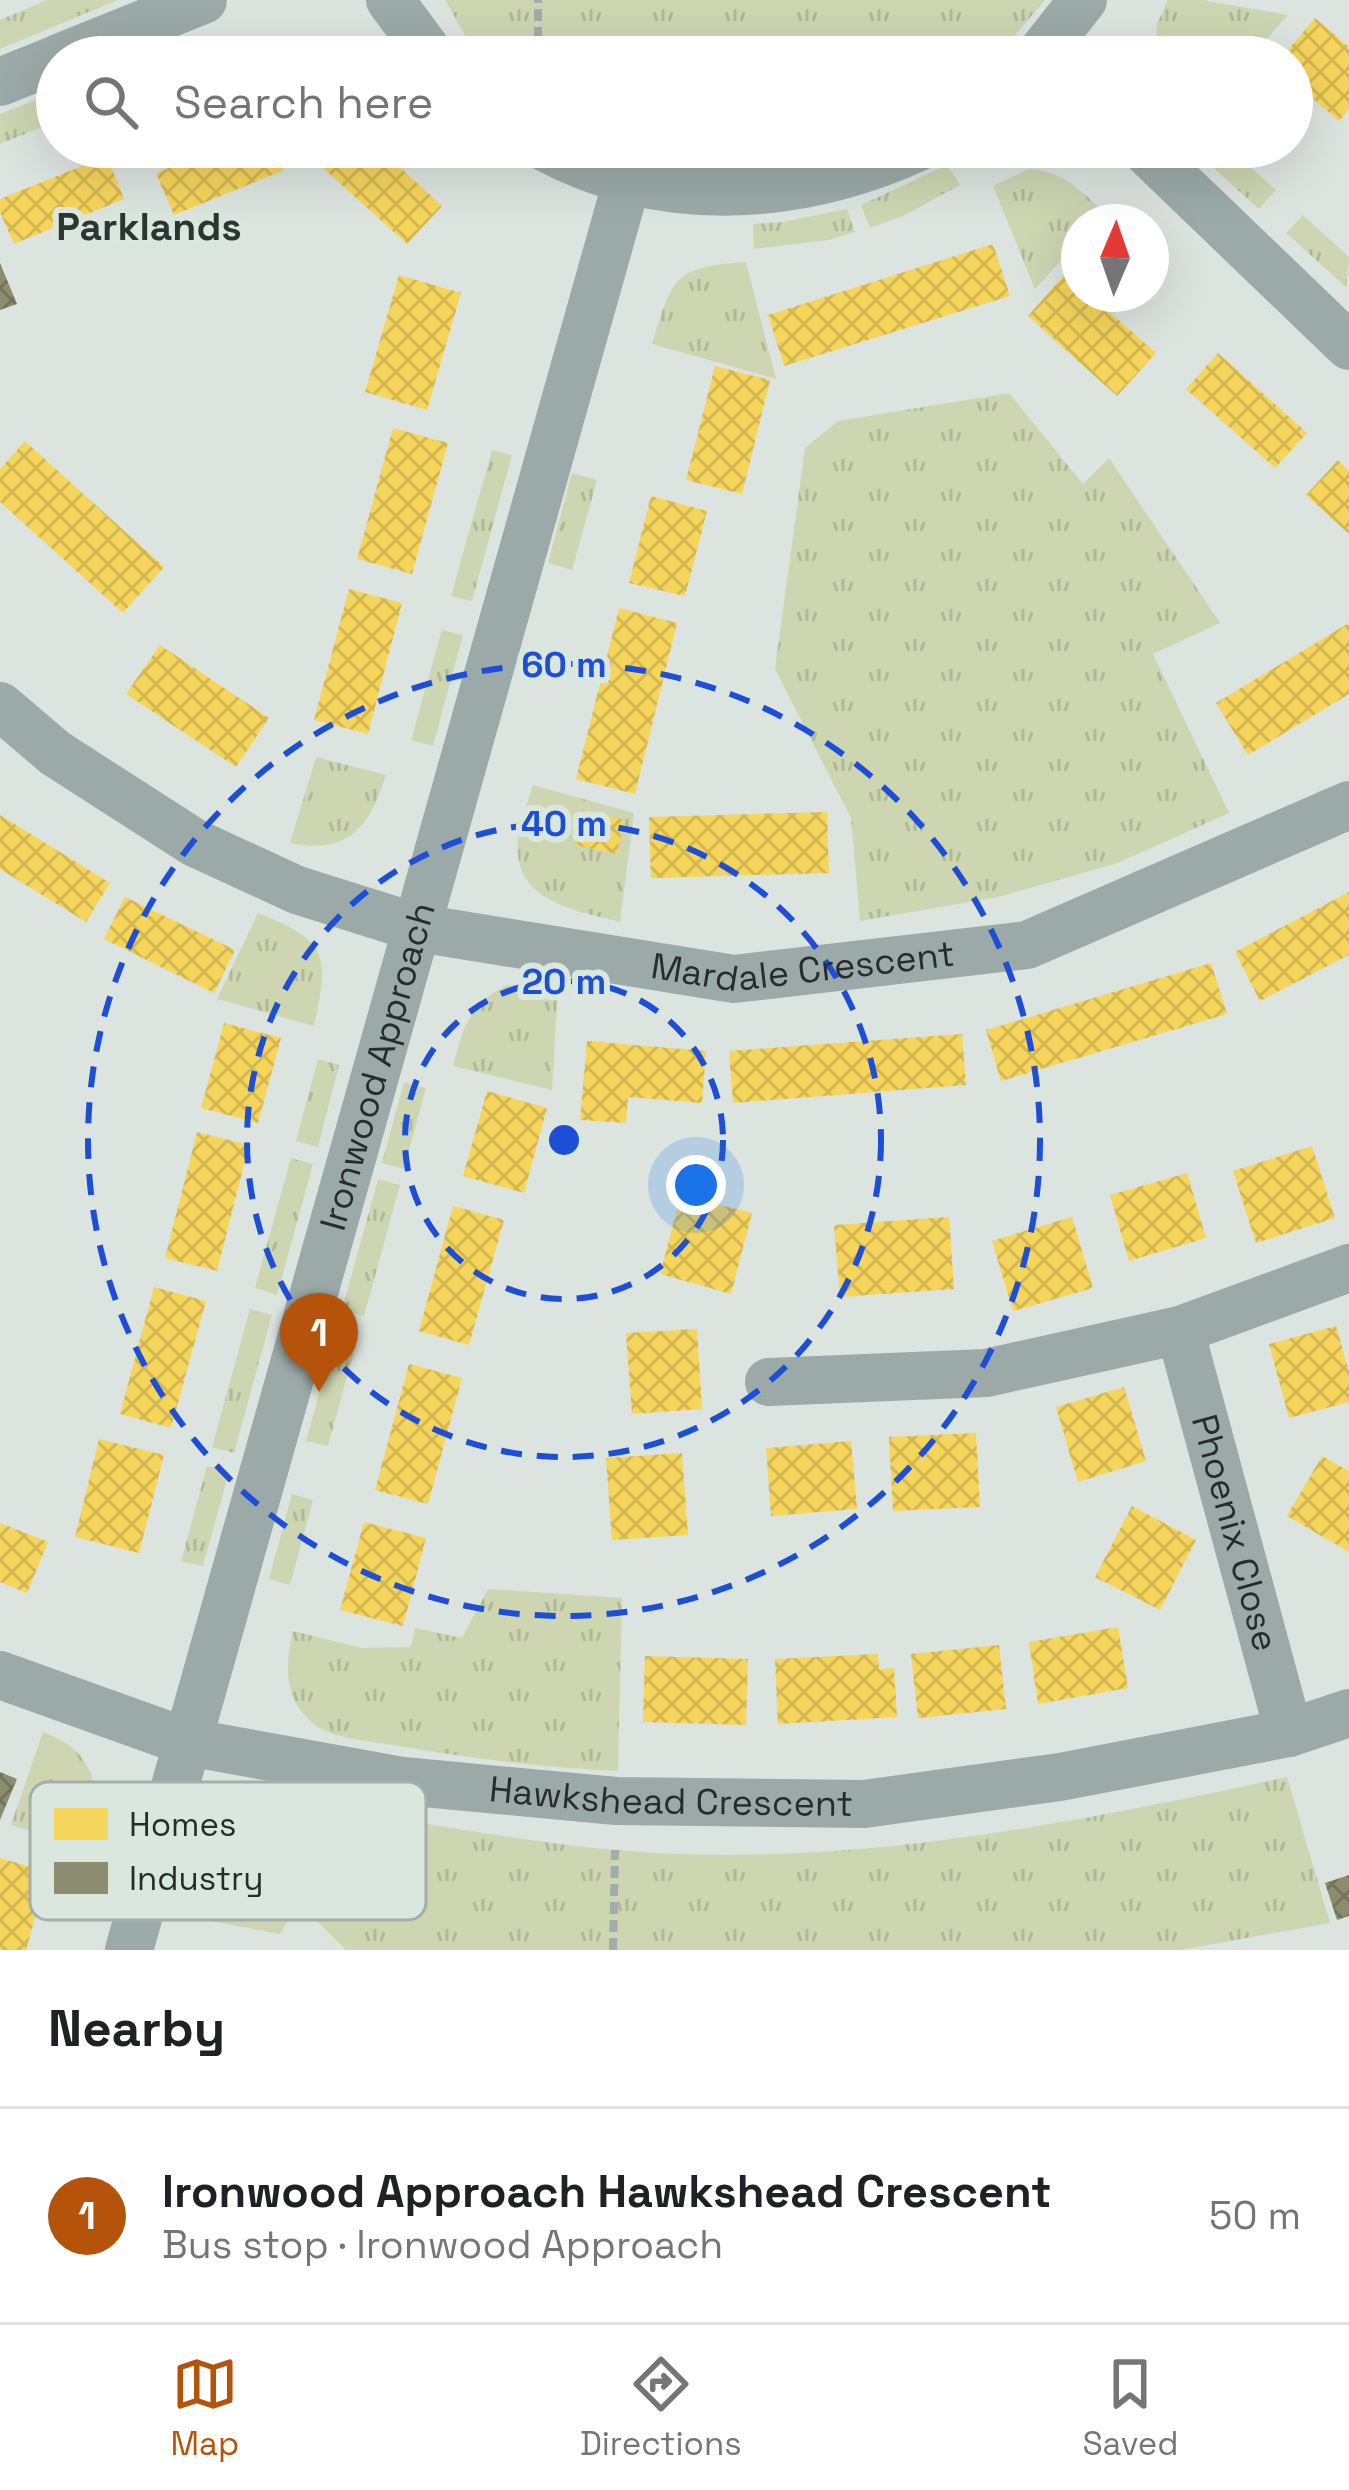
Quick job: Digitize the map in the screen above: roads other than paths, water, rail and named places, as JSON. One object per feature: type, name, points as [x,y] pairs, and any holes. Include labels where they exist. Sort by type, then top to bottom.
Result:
[{"type":"street","points":[[113,36],[202,0]]},
{"type":"street","points":[[390,0],[417,36]]},
{"type":"street","points":[[1057,36],[1083,0]]},
{"type":"street","points":[[0,82],[36,67]]},
{"type":"street","points":[[595,168],[627,181],[711,193],[754,192],[838,178],[864,168]]},
{"type":"street","points":[[1164,168],[1349,346]]},
{"type":"street","name":"Ironwood Approach","points":[[176,1782],[627,181]]},
{"type":"street","name":"Mardale Crescent","points":[[0,706],[55,753],[194,843],[297,890],[418,928],[734,979],[1027,945],[1349,805]]},
{"type":"street","points":[[769,1382],[986,1373],[1180,1330],[1349,1268]]},
{"type":"street","name":"Phoenix Close","points":[[1180,1330],[1289,1733]]},
{"type":"street","name":"Hawkshead Crescent","points":[[0,1675],[187,1742],[415,1782]]},
{"type":"street","name":"Hawkshead Crescent","points":[[426,1783],[616,1801],[864,1804],[1060,1777],[1289,1733],[1349,1713]]},
{"type":"street","name":"Ironwood Approach","points":[[129,1950],[137,1920]]},
{"type":"place","name":"Ironwood Approach Hawkshead Crescent","points":[[319,1392]]},
{"type":"district","name":"Parklands","points":[[149,226]]}]
